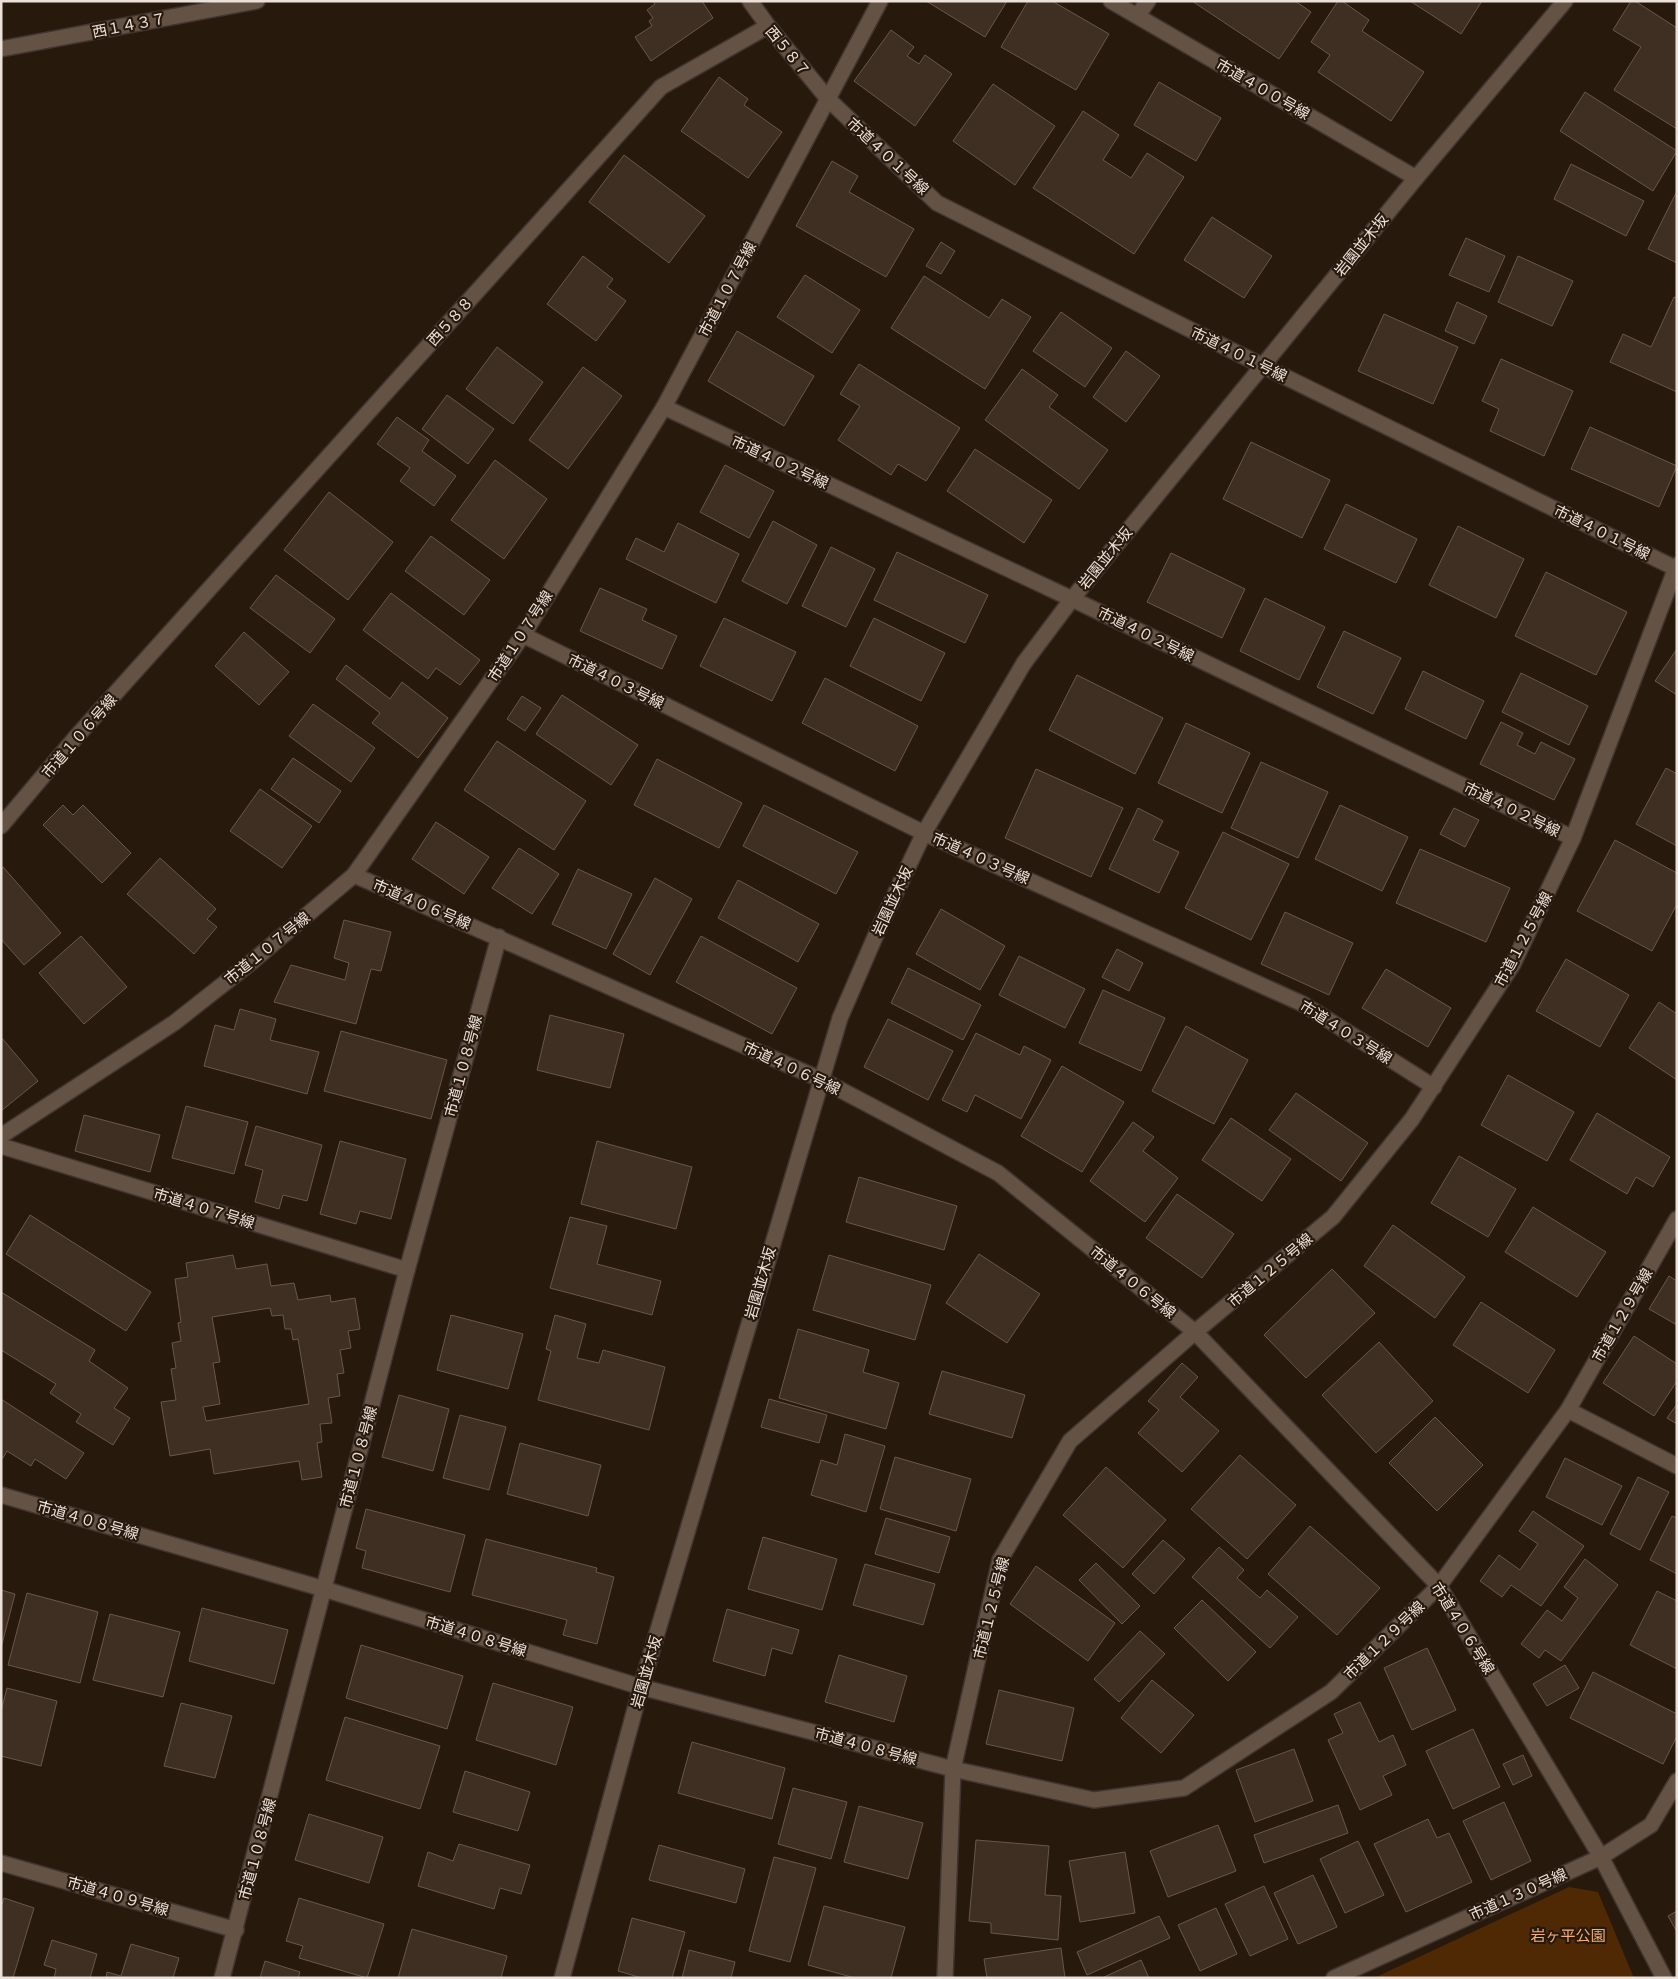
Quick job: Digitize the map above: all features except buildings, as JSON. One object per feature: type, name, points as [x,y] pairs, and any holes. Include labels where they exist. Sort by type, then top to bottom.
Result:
[{"type":"street","name":"西１４３７","points":[[1,49],[257,1]]},
{"type":"street","name":"西５８７","points":[[750,1],[828,99]]},
{"type":"street","name":"市道１０７号線","points":[[1,1136],[174,1023],[254,960],[354,875],[523,635],[664,408],[880,1]]},
{"type":"street","name":"市道４００号線","points":[[1111,1],[1416,178]]},
{"type":"street","points":[[1137,16],[1148,1]]},
{"type":"street","name":"岩園並木坂","points":[[562,1978],[641,1687],[820,1079],[840,1018],[878,930],[924,833],[1024,662],[1072,599],[1416,178],[1565,1]]},
{"type":"street","name":"西５８８","points":[[158,647],[661,87],[768,26]]},
{"type":"street","name":"市道４０１号線","points":[[828,99],[938,202],[1263,366],[1676,568]]},
{"type":"street","name":"市道４０２号線","points":[[664,408],[1072,599],[1573,838]]},
{"type":"street","name":"市道１２５号線","points":[[945,1978],[953,1769],[1000,1560],[1070,1441],[1195,1332],[1333,1217],[1412,1119],[1434,1087],[1513,964],[1573,838],[1676,568]]},
{"type":"street","name":"市道４０３号線","points":[[523,635],[924,833],[1303,1004],[1434,1087]]},
{"type":"street","name":"市道１０６号線","points":[[1,826],[76,737],[158,647]]},
{"type":"street","name":"市道４０６号線","points":[[354,875],[820,1079],[998,1173],[1195,1332],[1439,1586],[1601,1856],[1664,1978]]},
{"type":"street","name":"市道１０８号線","points":[[222,1978],[407,1270],[499,937]]},
{"type":"street","name":"市道４０７号線","points":[[1,1146],[407,1270]]},
{"type":"street","name":"市道１２９号線","points":[[953,1769],[1094,1800],[1184,1788],[1331,1692],[1439,1586],[1568,1410],[1677,1219]]},
{"type":"street","points":[[1568,1410],[1677,1466]]},
{"type":"street","name":"市道４０８号線","points":[[1,1495],[324,1589],[641,1687],[953,1769]]},
{"type":"street","name":"市道１３０号線","points":[[1334,1978],[1601,1856],[1651,1824],[1677,1781]]},
{"type":"street","name":"市道４０９号線","points":[[1,1863],[236,1930]]},
{"type":"green space","name":"岩ヶ平公園","points":[[1569,1887],[1598,1892],[1634,1978],[1374,1978]]}]
